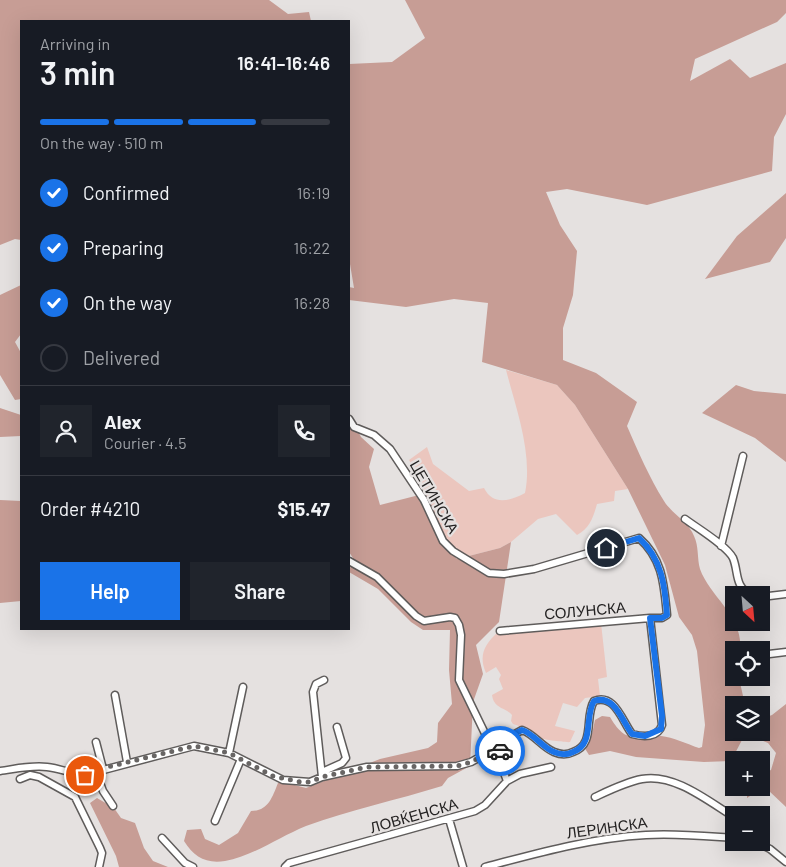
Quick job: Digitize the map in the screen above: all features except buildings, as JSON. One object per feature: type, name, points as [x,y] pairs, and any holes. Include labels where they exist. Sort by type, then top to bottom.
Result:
[{"type":"street","name":"ЦЕТИНСКА","points":[[350,421],[354,427],[374,435],[390,449],[424,500],[442,541],[453,551],[489,573],[504,574],[534,569],[639,538],[650,548],[659,563],[663,578],[667,615],[662,618],[650,618]]},
{"type":"street","points":[[721,546],[743,456]]},
{"type":"street","points":[[685,518],[721,546],[734,561],[740,586]]},
{"type":"street","points":[[350,562],[377,577],[416,616],[424,621],[455,618],[461,634],[459,680],[495,752],[511,778],[551,767]]},
{"type":"street","points":[[770,596],[786,594]]},
{"type":"street","name":"СОЛУНСКА","points":[[500,631],[650,618]]},
{"type":"street","points":[[322,774],[367,767],[457,766],[495,752],[514,734],[522,730],[554,752],[568,754],[576,751],[586,742],[591,709],[594,701],[598,700],[609,702],[619,712],[632,734],[645,736],[658,732],[662,725],[662,716],[650,618]]},
{"type":"street","points":[[770,654],[786,652]]},
{"type":"street","points":[[322,774],[313,692],[316,684],[324,680]]},
{"type":"street","points":[[229,753],[243,686]]},
{"type":"street","points":[[115,695],[127,762]]},
{"type":"street","points":[[0,771],[39,766],[80,775],[194,746],[229,753],[283,780],[310,782],[342,763],[346,758],[337,727]]},
{"type":"street","points":[[96,742],[103,791],[113,806]]},
{"type":"street","points":[[216,821],[241,759]]},
{"type":"street","points":[[20,779],[30,775],[39,777],[75,797],[102,853],[99,867]]},
{"type":"street","name":"ЛОВЌЕНСКА","points":[[285,867],[290,863],[449,820],[480,808],[511,778]]},
{"type":"street","points":[[595,797],[642,779],[660,779],[682,786],[725,811]]},
{"type":"street","points":[[449,820],[463,867]]},
{"type":"street","name":"ЛЕРИНСКА","points":[[485,867],[568,845],[625,836],[671,834],[725,837]]},
{"type":"street","points":[[162,838],[185,863],[193,867]]},
{"type":"street","points":[[770,849],[786,862]]},
{"type":"shaded area","points":[[0,0],[269,0],[288,14],[309,12],[311,20],[20,20],[20,240],[15,239],[0,245]]},
{"type":"shaded area","points":[[405,0],[786,0],[786,13],[777,22],[695,59],[690,81],[730,59],[750,78],[786,63],[786,114],[774,137],[772,171],[647,205],[567,189],[546,192],[560,225],[577,251],[573,295],[563,328],[563,360],[596,373],[637,402],[627,426],[635,445],[664,501],[692,531],[697,544],[700,569],[711,589],[725,608],[725,631],[738,631],[740,641],[725,641],[725,686],[741,686],[743,696],[725,696],[725,741],[741,741],[736,751],[725,751],[725,761],[704,762],[636,757],[610,751],[589,755],[584,747],[592,734],[595,720],[602,716],[610,717],[621,732],[632,737],[666,737],[699,748],[702,747],[705,725],[697,651],[692,635],[679,617],[665,565],[628,489],[575,405],[557,385],[482,362],[488,303],[454,299],[406,307],[350,300],[350,287],[354,288],[350,264],[350,64],[392,62],[425,38]]},
{"type":"shaded area","points":[[786,193],[786,238],[770,262],[705,279],[737,236]]},
{"type":"shaded area","points":[[20,285],[20,335],[15,342],[20,351],[20,399],[15,400],[0,375],[0,295]]},
{"type":"shaded area","points":[[506,370],[557,385],[575,405],[628,489],[615,491],[614,501],[597,504],[590,522],[577,535],[556,514],[538,519],[511,542],[500,548],[457,559],[441,543],[423,494],[424,486],[409,460],[427,447],[433,464],[469,491],[484,488],[492,498],[497,500],[508,500],[525,493],[527,463],[525,447],[519,415]]},
{"type":"shaded area","points":[[736,385],[754,391],[786,394],[786,462],[755,438],[702,413]]},
{"type":"shaded area","points":[[0,408],[20,415],[20,436],[0,437]]},
{"type":"shaded area","points":[[350,416],[361,437],[374,449],[369,467],[380,505],[423,494],[441,543],[457,559],[500,548],[511,542],[499,622],[476,645],[483,674],[473,702],[470,766],[448,778],[442,786],[306,826],[256,851],[235,859],[218,862],[201,858],[184,841],[187,830],[201,829],[205,839],[219,845],[238,833],[251,811],[262,809],[269,803],[278,783],[283,782],[306,788],[380,759],[428,748],[437,742],[438,723],[452,704],[449,670],[450,630],[423,630],[411,622],[378,589],[350,573],[353,558],[350,554]]},
{"type":"shaded area","points":[[0,500],[20,501],[20,601],[0,603]]},
{"type":"shaded area","points":[[601,623],[607,677],[598,679],[600,696],[585,698],[577,707],[563,703],[555,726],[575,731],[570,742],[541,738],[513,724],[511,721],[512,715],[493,700],[492,695],[503,689],[499,679],[501,675],[496,667],[486,673],[484,667],[484,650],[490,641],[498,632]]},
{"type":"shaded area","points":[[786,704],[786,807],[770,792],[770,770],[776,753],[768,743],[763,741],[770,741],[770,716]]},
{"type":"shaded area","points":[[97,798],[114,808],[121,818],[135,823],[144,848],[153,861],[168,867],[119,867],[116,856],[90,803]]},
{"type":"way so far","points":[[85,775],[132,760],[194,746],[214,748],[229,753],[273,776],[283,780],[300,782],[310,782],[322,777],[367,767],[457,766],[471,762],[493,750],[497,754],[500,751]]},
{"type":"route","points":[[500,751],[514,734],[522,730],[526,731],[546,748],[560,754],[568,754],[582,748],[588,734],[592,704],[594,701],[603,699],[619,712],[632,734],[639,736],[652,735],[661,729],[662,716],[650,618],[662,618],[667,615],[663,578],[659,563],[650,548],[639,538],[606,548]]}]
